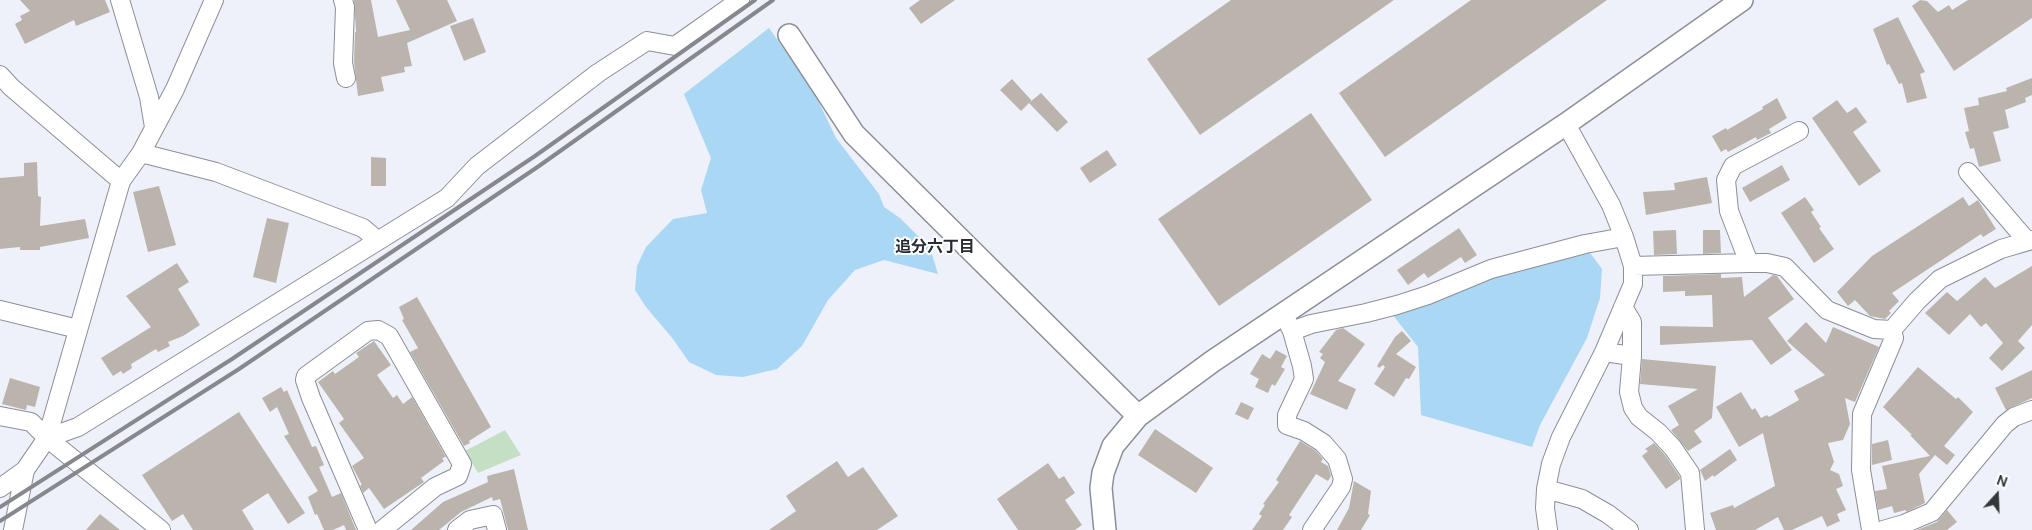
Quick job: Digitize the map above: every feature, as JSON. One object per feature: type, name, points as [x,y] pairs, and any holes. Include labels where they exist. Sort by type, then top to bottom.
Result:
[{"type":"street","points":[[120,0],[150,97],[154,127]]},
{"type":"street","points":[[13,530],[26,470],[47,438],[120,181],[141,153],[175,89],[214,0]]},
{"type":"street","points":[[343,0],[345,7],[343,63],[346,78]]},
{"type":"street","points":[[47,438],[78,427],[447,198],[477,166],[606,68],[647,41],[675,46],[740,0]]},
{"type":"street","points":[[1105,530],[1101,488],[1106,463],[1113,446],[1138,416],[1213,361],[1288,323],[1338,275],[1566,124],[1742,0]]},
{"type":"street","points":[[789,35],[854,134],[1138,416]]},
{"type":"street","points":[[4,83],[120,181]]},
{"type":"street","points":[[1548,530],[1545,508],[1546,489],[1551,464],[1561,437],[1604,352],[1633,284],[1633,266],[1611,205],[1566,124]]},
{"type":"street","points":[[1750,263],[1729,211],[1726,180],[1733,166],[1799,131]]},
{"type":"street","points":[[141,153],[216,172],[363,228],[377,240]]},
{"type":"street","points":[[1892,330],[1917,301],[1940,279],[2001,249],[2030,240],[1968,172]]},
{"type":"street","points":[[1288,323],[1311,324],[1366,313],[1428,294],[1491,269],[1585,244],[1624,237]]},
{"type":"street","points":[[1633,266],[1767,263],[1785,268],[1826,310],[1874,329],[1892,330]]},
{"type":"street","points":[[1623,308],[1632,322],[1629,392],[1633,408],[1639,417],[1658,432],[1673,448],[1690,473],[1695,530]]},
{"type":"street","points":[[0,310],[78,329]]},
{"type":"street","points":[[1288,323],[1302,366],[1304,379],[1287,415],[1286,425],[1304,431],[1323,443],[1337,459],[1343,479],[1341,487],[1312,530]]},
{"type":"street","points":[[368,530],[305,380],[306,376],[368,331],[378,330],[389,336],[462,464],[458,476],[435,487],[382,530]]},
{"type":"street","points":[[1871,530],[1861,470],[1862,414],[1894,338],[1892,330]]},
{"type":"street","points":[[1604,352],[1632,356]]},
{"type":"street","points":[[1883,530],[1904,524],[1932,512],[2005,424],[2014,417],[2032,410]]},
{"type":"street","points":[[0,416],[31,422],[47,438],[161,530]]},
{"type":"street","points":[[0,488],[26,470]]},
{"type":"street","points":[[1546,489],[1582,499],[1608,514],[1630,530]]},
{"type":"street","points":[[457,530],[470,520],[493,515],[497,530]]},
{"type":"green space","points":[[505,430],[521,455],[478,473],[465,451]]},
{"type":"water","points":[[769,28],[812,88],[836,138],[879,194],[884,207],[900,218],[930,248],[938,274],[884,260],[855,270],[828,300],[802,346],[777,369],[743,377],[716,375],[689,362],[673,339],[646,307],[635,290],[637,266],[646,247],[673,219],[707,213],[701,190],[711,158],[684,94]]},
{"type":"water","points":[[1580,249],[1591,254],[1602,269],[1600,298],[1587,338],[1540,425],[1532,447],[1421,415],[1418,347],[1392,314],[1520,267]]},
{"type":"building","points":[[20,0],[105,0],[110,12],[76,26],[74,20],[25,44],[15,24],[22,20],[20,16],[30,11]]},
{"type":"building","points":[[354,0],[371,0],[378,37],[410,30],[396,0],[447,0],[457,21],[407,43],[412,66],[404,67],[405,72],[381,77],[384,91],[358,96],[354,62],[356,32]]},
{"type":"building","points":[[920,0],[955,0],[921,24],[909,8]]},
{"type":"building","points":[[1231,0],[1394,0],[1200,135],[1147,59]]},
{"type":"building","points":[[1471,0],[1607,0],[1385,157],[1339,93]]},
{"type":"building","points":[[1920,0],[1927,1],[1938,12],[1949,5],[1952,10],[1968,0],[2032,0],[2032,18],[1954,71],[1912,6]]},
{"type":"building","points":[[1898,17],[1925,72],[1920,74],[1927,98],[1907,103],[1902,83],[1899,84],[1889,64],[1887,65],[1873,29]]},
{"type":"building","points":[[473,18],[486,52],[464,61],[450,26]]},
{"type":"building","points":[[2032,78],[2032,95],[2025,98],[2026,102],[2005,110],[2009,128],[1993,132],[2001,161],[1979,167],[1974,148],[1970,149],[1965,132],[1969,131],[1964,108],[1979,105],[1978,98],[2007,91],[2006,88]]},
{"type":"building","points":[[1012,79],[1032,101],[1041,93],[1068,122],[1057,132],[1029,103],[1021,111],[1000,90]]},
{"type":"building","points":[[1777,98],[1787,118],[1769,129],[1771,133],[1757,140],[1756,137],[1728,152],[1726,149],[1721,152],[1712,136],[1726,128],[1727,130],[1763,109],[1762,107]]},
{"type":"building","points":[[1837,100],[1847,113],[1856,107],[1867,122],[1853,132],[1881,171],[1859,186],[1812,118]]},
{"type":"building","points":[[1311,113],[1372,200],[1219,306],[1158,219]]},
{"type":"building","points":[[1107,150],[1117,165],[1090,183],[1080,168]]},
{"type":"building","points":[[371,157],[386,158],[386,186],[371,186]]},
{"type":"building","points":[[37,162],[38,196],[41,197],[40,226],[85,219],[89,238],[40,247],[40,250],[20,250],[20,247],[0,249],[0,178],[24,176],[24,163]]},
{"type":"building","points":[[1782,165],[1790,180],[1750,202],[1742,188]]},
{"type":"building","points":[[1707,177],[1712,203],[1646,215],[1643,192],[1675,190],[1674,183]]},
{"type":"building","points":[[159,186],[176,245],[148,252],[133,192]]},
{"type":"building","points":[[1805,197],[1814,210],[1811,212],[1821,227],[1819,228],[1834,249],[1814,263],[1781,213]]},
{"type":"building","points":[[1963,197],[1969,206],[1978,200],[1996,229],[1983,237],[1981,234],[1892,293],[1899,301],[1889,311],[1891,313],[1885,319],[1870,316],[1855,300],[1848,306],[1837,292],[1872,256]]},
{"type":"building","points":[[267,218],[289,223],[276,283],[253,277]]},
{"type":"building","points":[[1459,228],[1477,255],[1465,263],[1461,257],[1428,278],[1424,273],[1408,285],[1397,270]]},
{"type":"building","points":[[1676,230],[1677,254],[1654,255],[1653,231]]},
{"type":"building","points":[[1703,230],[1720,230],[1721,253],[1703,254]]},
{"type":"building","points":[[177,263],[189,282],[178,289],[200,325],[183,336],[168,342],[170,346],[158,352],[156,349],[131,364],[132,368],[123,374],[121,371],[113,376],[101,358],[151,327],[126,296]]},
{"type":"building","points":[[2032,266],[2032,325],[2018,341],[2025,348],[2002,371],[1989,358],[2003,343],[1986,323],[1981,327],[1970,314],[1949,335],[1925,313],[1947,292],[1957,301],[1985,277],[1995,288]]},
{"type":"building","points":[[1721,274],[1721,278],[1742,277],[1744,297],[1773,275],[1777,276],[1794,299],[1768,318],[1792,350],[1771,365],[1752,340],[1660,345],[1660,326],[1713,327],[1712,295],[1685,296],[1685,291],[1663,292],[1663,276]]},
{"type":"building","points":[[417,297],[491,427],[464,446],[410,352],[418,348],[402,320],[404,319],[399,307]]},
{"type":"building","points":[[1806,322],[1826,343],[1833,327],[1879,347],[1855,402],[1845,398],[1850,424],[1843,440],[1828,443],[1834,462],[1830,470],[1839,474],[1843,486],[1836,489],[1846,510],[1837,514],[1840,521],[1827,527],[1822,516],[1792,530],[1784,530],[1778,517],[1755,530],[1716,530],[1710,513],[1733,505],[1734,508],[1775,486],[1763,433],[1739,447],[1716,407],[1741,392],[1752,410],[1755,408],[1761,418],[1767,415],[1769,417],[1799,400],[1794,391],[1825,375],[1787,341]]},
{"type":"building","points":[[1343,328],[1365,344],[1338,381],[1356,389],[1347,410],[1310,394],[1325,362],[1320,358],[1323,354],[1319,352],[1336,330]]},
{"type":"building","points":[[1402,331],[1411,341],[1396,354],[1416,367],[1409,379],[1406,378],[1394,397],[1374,384],[1385,367],[1383,365],[1379,368],[1377,366],[1395,337]]},
{"type":"building","points":[[374,341],[391,365],[377,375],[393,398],[397,395],[403,404],[412,397],[446,457],[442,458],[444,461],[421,478],[424,482],[384,509],[369,488],[363,493],[360,485],[362,485],[352,466],[364,458],[339,423],[344,419],[318,382],[333,371],[335,374],[359,357],[356,353]]},
{"type":"building","points":[[1276,350],[1287,356],[1281,367],[1285,369],[1275,386],[1272,384],[1268,393],[1255,387],[1259,379],[1250,374],[1262,354],[1270,359]]},
{"type":"building","points":[[1642,359],[1716,366],[1712,418],[1694,431],[1702,442],[1688,451],[1671,430],[1679,425],[1668,406],[1698,389],[1640,384]]},
{"type":"building","points":[[1918,367],[1956,399],[1958,397],[1973,412],[1944,446],[1955,455],[1947,465],[1935,455],[1919,474],[1925,503],[1906,512],[1906,510],[1894,513],[1892,506],[1878,510],[1875,491],[1887,489],[1882,466],[1930,456],[1910,435],[1912,435],[1883,407]]},
{"type":"building","points":[[2032,370],[2032,398],[2006,410],[1995,388]]},
{"type":"building","points":[[10,378],[40,387],[35,407],[27,405],[26,410],[2,404]]},
{"type":"building","points":[[281,387],[284,392],[287,390],[312,447],[316,446],[324,465],[319,467],[332,497],[341,493],[356,530],[346,530],[344,525],[333,530],[324,530],[317,514],[315,515],[308,497],[318,491],[284,436],[289,434],[277,407],[270,412],[262,398]]},
{"type":"building","points":[[1241,402],[1254,408],[1248,420],[1235,414]]},
{"type":"building","points":[[239,412],[305,513],[288,524],[268,493],[242,510],[254,530],[193,530],[183,514],[172,521],[142,475]]},
{"type":"building","points":[[1155,429],[1213,468],[1196,493],[1138,455]]},
{"type":"building","points":[[1888,440],[1892,460],[1872,465],[1872,444]]},
{"type":"building","points":[[1300,441],[1316,451],[1323,459],[1321,462],[1328,466],[1331,476],[1328,481],[1316,474],[1289,515],[1292,517],[1283,530],[1252,530],[1262,516],[1259,514],[1265,505],[1263,504],[1279,482],[1276,480]]},
{"type":"building","points":[[1654,443],[1680,477],[1680,479],[1666,489],[1642,456],[1648,451],[1645,449]]},
{"type":"building","points":[[1730,449],[1737,460],[1714,477],[1713,475],[1705,481],[1700,470]]},
{"type":"building","points":[[837,461],[848,477],[863,467],[898,516],[877,530],[769,530],[796,511],[786,496]]},
{"type":"building","points":[[1048,463],[1059,479],[1064,476],[1075,493],[1065,500],[1082,525],[1075,530],[1018,530],[997,499]]},
{"type":"building","points":[[514,469],[528,530],[508,530],[500,499],[493,501],[492,497],[461,512],[439,530],[411,530],[443,502],[488,482],[487,476]]},
{"type":"building","points":[[1354,481],[1371,491],[1368,514],[1370,515],[1361,530],[1337,530],[1349,508]]},
{"type":"building","points":[[1947,510],[1957,522],[1947,530],[1917,530],[1937,522]]},
{"type":"building","points":[[100,514],[120,530],[86,530]]},
{"type":"railway","points":[[0,507],[232,359],[535,156],[755,0]]},
{"type":"railway","points":[[0,521],[239,369],[539,166],[773,0]]},
{"type":"district","name":"追分六丁目","points":[[935,248]]}]
